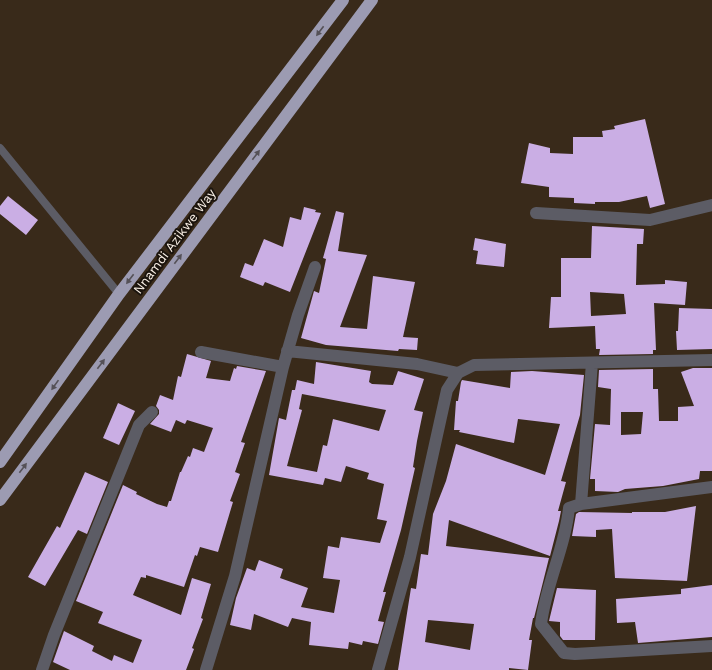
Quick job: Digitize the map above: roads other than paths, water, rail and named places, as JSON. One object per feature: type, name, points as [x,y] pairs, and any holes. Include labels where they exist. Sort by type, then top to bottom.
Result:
[{"type":"highway","name":"Nnamdi Azikwe Way","points":[[0,462],[119,294],[344,0]]},
{"type":"highway","name":"Nnamdi Azikwe Way","points":[[0,500],[372,0]]},
{"type":"street","points":[[536,213],[650,220],[712,205]]},
{"type":"street","points":[[206,670],[235,576],[287,351],[315,267]]},
{"type":"street","points":[[287,351],[417,364],[458,373]]},
{"type":"street","points":[[201,352],[283,367]]},
{"type":"street","points":[[378,670],[410,557],[447,390],[458,373],[474,365],[712,360]]},
{"type":"street","points":[[581,504],[592,363]]},
{"type":"street","points":[[45,669],[54,635],[139,425],[152,412]]},
{"type":"street","points":[[712,487],[581,504],[569,508],[566,531],[543,604],[541,624],[564,653],[575,654],[712,646]]},
{"type":"lane","points":[[0,148],[119,294]]}]
